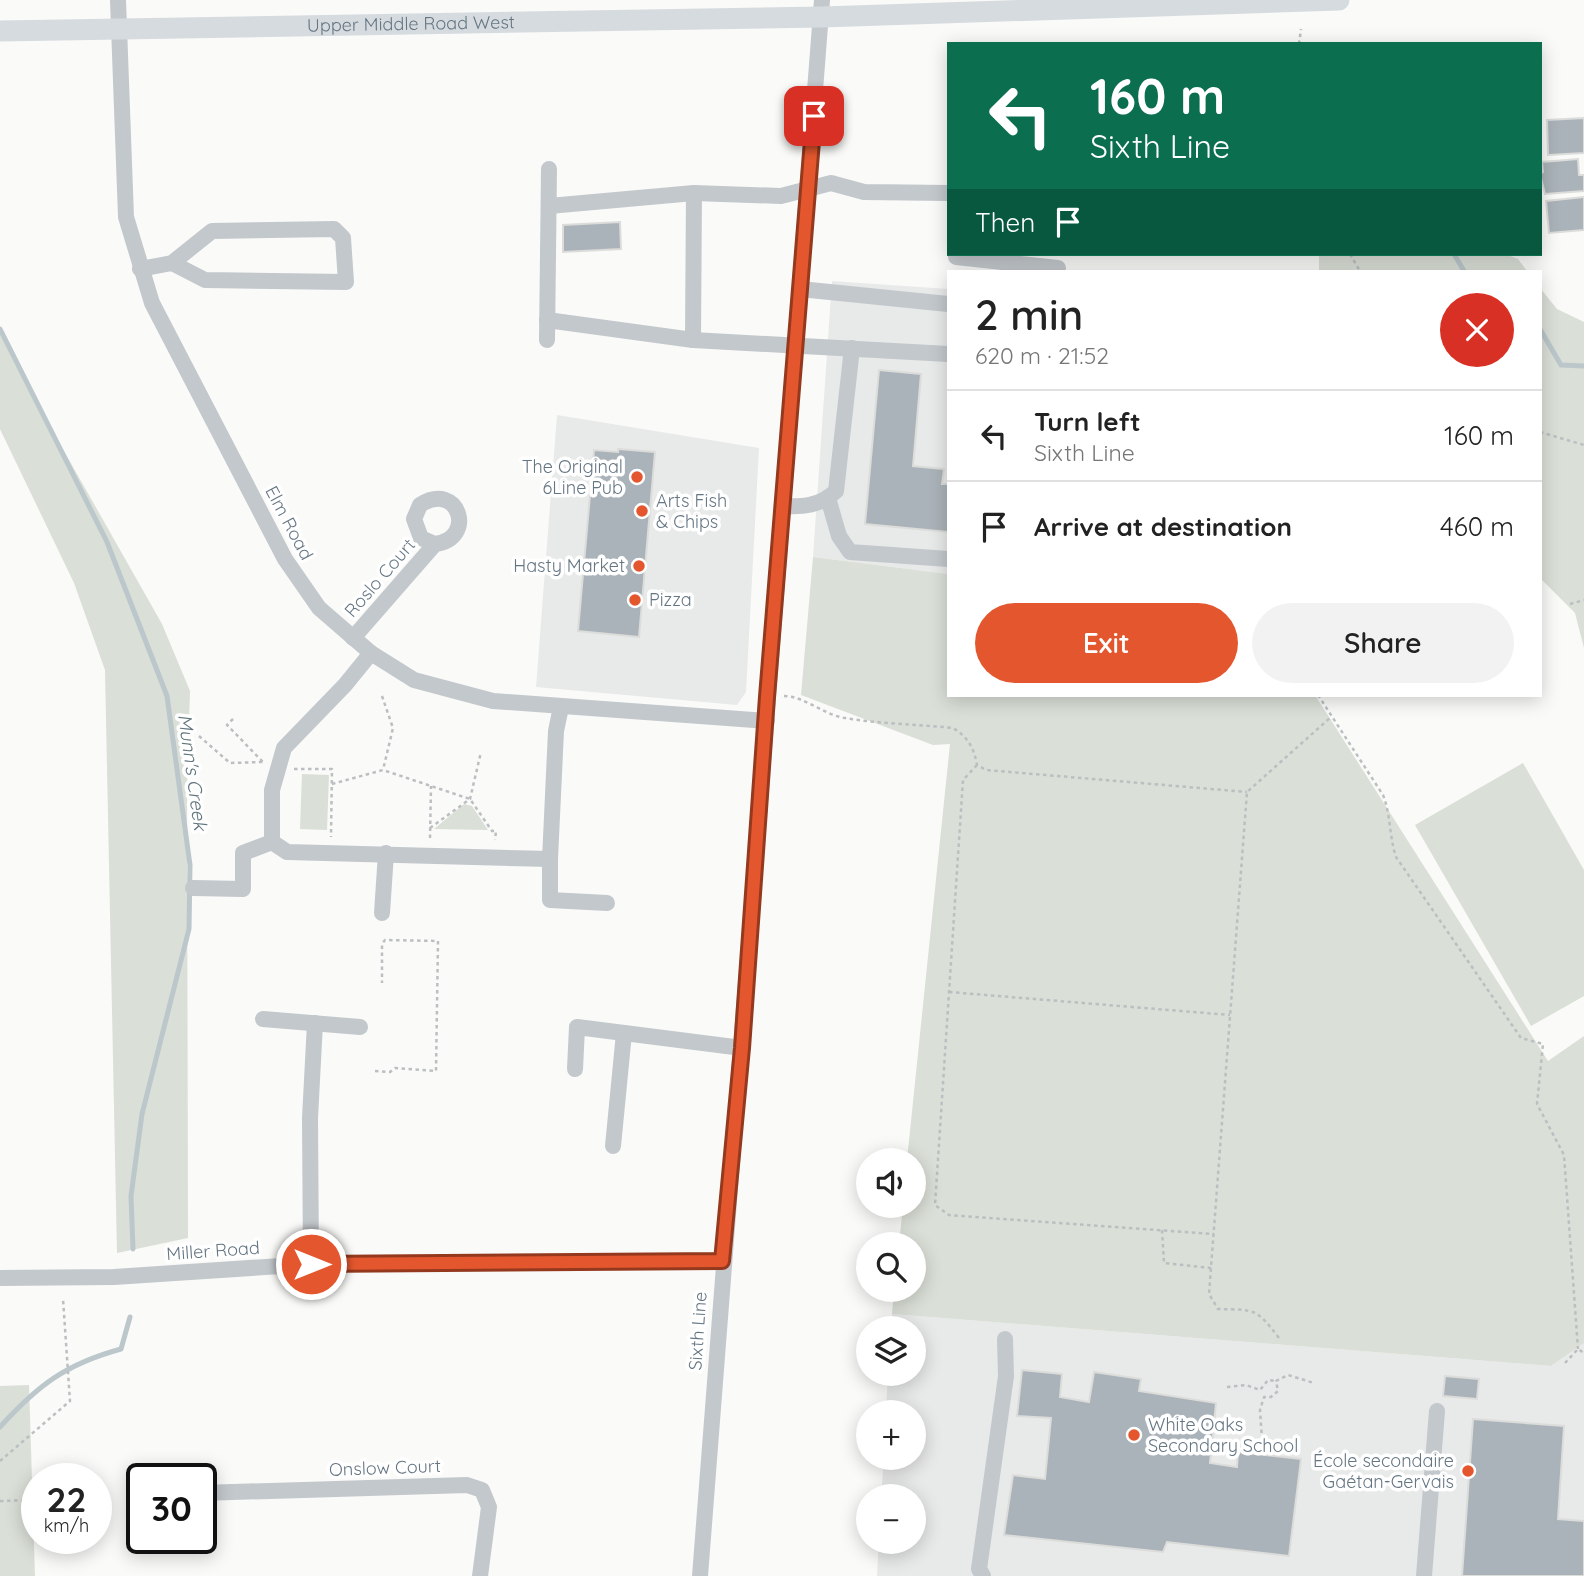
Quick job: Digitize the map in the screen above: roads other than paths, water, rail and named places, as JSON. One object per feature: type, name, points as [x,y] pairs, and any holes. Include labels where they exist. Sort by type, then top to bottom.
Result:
[{"type":"main road","name":"Upper Middle Road West","points":[[0,31],[822,8],[1339,0]]},
{"type":"street","name":"Elm Road","points":[[118,0],[126,217],[140,269],[152,303],[285,559],[319,608],[371,653],[414,680],[492,701],[647,710],[766,721]]},
{"type":"street","name":"Sixth Line","points":[[700,1576],[722,1261],[742,1048],[822,8]]},
{"type":"street","points":[[547,340],[549,169]]},
{"type":"street","points":[[549,206],[694,193],[781,196],[831,183],[864,192],[947,193]]},
{"type":"street","points":[[694,193],[694,340]]},
{"type":"street","points":[[140,269],[172,263],[212,231],[334,229],[344,238],[346,282],[205,281],[172,263]]},
{"type":"street","points":[[956,256],[1058,268]]},
{"type":"street","points":[[800,289],[947,304]]},
{"type":"street","points":[[547,320],[694,340],[947,354]]},
{"type":"street","points":[[783,506],[805,508],[828,498],[836,491],[852,348]]},
{"type":"street","points":[[828,498],[839,536],[850,552],[947,559]]},
{"type":"street","name":"Roslo Court","points":[[353,638],[435,544]]},
{"type":"street","points":[[272,842],[272,769],[284,748],[345,685],[371,653]]},
{"type":"street","points":[[561,707],[556,731],[550,859],[551,900],[607,903]]},
{"type":"street","points":[[272,842],[287,852],[550,859]]},
{"type":"street","points":[[193,888],[243,889],[243,853],[272,842]]},
{"type":"street","points":[[382,914],[386,853]]},
{"type":"street","points":[[263,1019],[360,1027]]},
{"type":"street","points":[[311,1264],[310,1118],[315,1023]]},
{"type":"street","points":[[575,1069],[577,1027],[742,1048]]},
{"type":"street","points":[[613,1146],[624,1033]]},
{"type":"street","name":"Miller Road","points":[[0,1278],[114,1277],[311,1264],[722,1261]]},
{"type":"street","points":[[983,1576],[979,1569],[1006,1376],[1005,1339]]},
{"type":"street","points":[[1424,1576],[1427,1566],[1437,1410]]},
{"type":"street","name":"Onslow Court","points":[[217,1493],[467,1485],[482,1490],[489,1507],[480,1576]]},
{"type":"waterway","points":[[1455,256],[1463,270]]},
{"type":"waterway","name":"Munn's Creek","points":[[0,329],[107,542],[167,696],[190,865],[189,929],[142,1114],[131,1196],[133,1249]]},
{"type":"waterway","points":[[1542,332],[1561,365],[1584,366]]},
{"type":"waterway","name":"Munn's Creek","points":[[0,1427],[27,1399],[54,1378],[84,1362],[121,1349],[130,1317]]},
{"type":"place","name":"The Original 6Line Pub","points":[[637,477]]},
{"type":"place","name":"Arts Fish & Chips","points":[[642,511]]},
{"type":"place","name":"Hasty Market","points":[[639,566]]},
{"type":"place","name":"Pizza","points":[[635,600]]},
{"type":"place","name":"White Oaks Secondary School","points":[[1134,1435]]},
{"type":"place","name":"École secondaire Gaétan-Gervais","points":[[1468,1471]]}]
